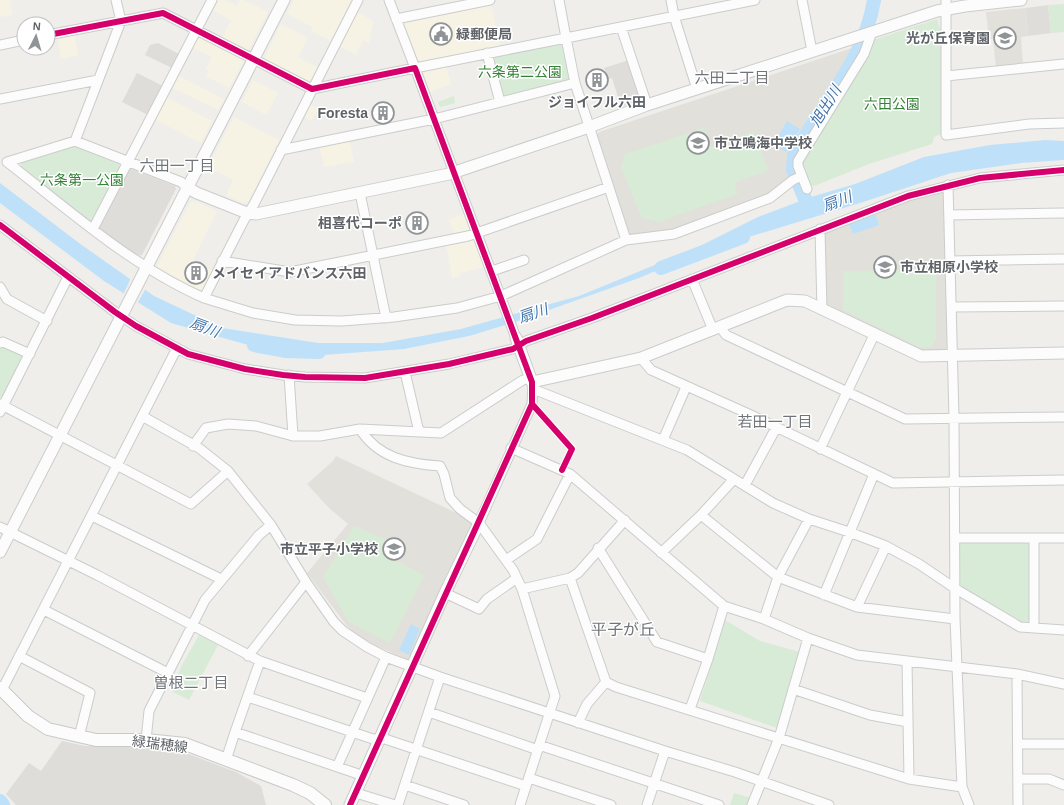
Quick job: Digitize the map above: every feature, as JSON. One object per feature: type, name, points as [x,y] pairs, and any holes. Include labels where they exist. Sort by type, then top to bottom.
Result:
[{"type":"main road","name":"緑瑞穂線","points":[[1,689],[28,716],[48,729],[96,740],[146,740],[185,744],[310,793],[325,805]]},
{"type":"street","points":[[75,141],[121,21],[116,0]]},
{"type":"street","points":[[93,229],[212,0]]},
{"type":"street","points":[[0,552],[5,529],[61,436],[123,311],[284,0]]},
{"type":"street","points":[[204,298],[222,261],[253,206],[280,150],[358,0]]},
{"type":"street","points":[[350,805],[532,404],[532,383],[518,342],[389,0]]},
{"type":"street","points":[[396,19],[490,0]]},
{"type":"street","points":[[559,0],[575,83],[626,240]]},
{"type":"street","points":[[671,0],[674,16],[697,89]]},
{"type":"street","points":[[56,33],[163,13],[312,89],[755,0]]},
{"type":"street","points":[[802,0],[812,52]]},
{"type":"street","points":[[4,160],[75,141],[181,182],[197,193],[248,213],[265,213],[444,176],[697,89],[868,33],[946,5],[1021,0]]},
{"type":"street","points":[[946,5],[946,135],[1029,124],[1064,123]]},
{"type":"street","points":[[621,27],[647,106]]},
{"type":"street","points":[[807,189],[798,178],[798,166],[801,155],[864,54],[868,33]]},
{"type":"street","points":[[0,45],[16,42]]},
{"type":"street","points":[[487,53],[500,102]]},
{"type":"street","points":[[946,76],[1064,64]]},
{"type":"street","points":[[0,99],[98,80]]},
{"type":"street","points":[[280,150],[434,118],[575,83]]},
{"type":"street","points":[[4,160],[145,271],[204,298],[253,313],[295,320],[342,321],[386,318],[457,308],[501,296],[626,240],[674,234],[770,198],[798,178]]},
{"type":"street","points":[[0,225],[68,277],[123,311],[136,326],[188,354],[245,368],[289,375],[305,377],[365,378],[480,358],[513,349],[518,342],[692,279],[893,200],[948,185],[998,175],[1064,170]]},
{"type":"street","points":[[948,185],[954,418],[956,620],[962,787],[969,805]]},
{"type":"street","points":[[222,261],[290,272],[468,236],[609,187]]},
{"type":"street","points":[[360,193],[386,318]]},
{"type":"street","points":[[949,215],[1064,213]]},
{"type":"street","points":[[820,229],[822,310]]},
{"type":"street","points":[[950,261],[1064,259]]},
{"type":"street","points":[[492,271],[524,260]]},
{"type":"street","points":[[68,277],[30,354],[1,407],[117,464],[191,504],[228,471]]},
{"type":"street","points":[[692,279],[716,329],[905,419],[1064,417]]},
{"type":"street","points":[[0,287],[7,299],[47,321]]},
{"type":"street","points":[[532,383],[641,358],[787,300],[805,301],[921,356],[1064,353]]},
{"type":"street","points":[[951,307],[1064,306]]},
{"type":"street","points":[[820,449],[875,333]]},
{"type":"street","points":[[0,343],[3,342],[30,354]]},
{"type":"street","points":[[1,689],[44,610],[177,348]]},
{"type":"street","points":[[641,358],[651,370],[751,415],[893,483],[1064,480]]},
{"type":"street","points":[[405,372],[419,432]]},
{"type":"street","points":[[289,375],[293,436]]},
{"type":"street","points":[[193,446],[206,428],[228,424],[256,426],[293,436],[320,436],[360,429],[441,433],[523,380],[687,450],[773,503],[810,519],[886,546],[919,564],[956,589],[1020,627],[1064,630]]},
{"type":"street","points":[[663,440],[686,387]]},
{"type":"street","points":[[142,416],[199,448],[228,471],[272,525],[306,582],[334,622],[343,631],[367,647],[386,657],[440,677],[665,751],[736,772],[760,782],[829,805]]},
{"type":"street","points":[[745,485],[776,428]]},
{"type":"street","points":[[360,429],[367,440],[390,456],[414,465],[440,466],[444,474],[450,498],[460,509],[479,523],[506,560],[522,589],[555,696],[520,805]]},
{"type":"street","points":[[511,448],[570,474],[724,606],[764,619],[808,638],[857,655],[1017,674],[1064,684]]},
{"type":"street","points":[[506,560],[537,539],[570,474]]},
{"type":"street","points":[[824,595],[874,474]]},
{"type":"street","points":[[661,553],[701,515],[734,479]]},
{"type":"street","points":[[701,515],[778,577],[857,607],[956,620]]},
{"type":"street","points":[[92,516],[221,579]]},
{"type":"street","points":[[764,619],[778,577],[810,519]]},
{"type":"street","points":[[522,589],[570,578],[578,573],[598,548],[625,520]]},
{"type":"street","points":[[146,740],[149,711],[205,600],[259,535],[272,525]]},
{"type":"street","points":[[5,529],[193,625],[248,656],[367,698]]},
{"type":"street","points":[[955,538],[1064,538]]},
{"type":"street","points":[[1034,538],[1034,628]]},
{"type":"street","points":[[857,607],[886,546]]},
{"type":"street","points":[[598,548],[657,642],[708,659]]},
{"type":"street","points":[[445,593],[479,609],[487,599],[517,578]]},
{"type":"street","points":[[570,578],[606,682],[616,687],[909,779],[962,787]]},
{"type":"street","points":[[248,656],[306,582]]},
{"type":"street","points":[[690,709],[708,659],[724,606]]},
{"type":"street","points":[[44,610],[168,673]]},
{"type":"street","points":[[752,805],[779,738],[808,638]]},
{"type":"street","points":[[19,656],[90,693],[79,737]]},
{"type":"street","points":[[337,767],[386,657]]},
{"type":"street","points":[[226,760],[260,661]]},
{"type":"street","points":[[907,661],[909,779]]},
{"type":"street","points":[[1017,674],[1018,805]]},
{"type":"street","points":[[398,805],[440,677]]},
{"type":"street","points":[[578,723],[587,704],[606,682]]},
{"type":"street","points":[[793,689],[870,715],[908,722]]},
{"type":"street","points":[[248,697],[374,739],[380,738],[527,782],[611,805]]},
{"type":"street","points":[[429,712],[719,805]]},
{"type":"street","points":[[235,732],[364,776]]},
{"type":"street","points":[[1018,744],[1064,744]]},
{"type":"street","points":[[647,805],[665,751]]},
{"type":"street","points":[[1019,779],[1049,779],[1064,784]]},
{"type":"street","points":[[405,785],[464,805]]},
{"type":"street","points":[[356,793],[395,805]]},
{"type":"shaded area","points":[[0,0],[10,0],[12,15],[0,17]]},
{"type":"shaded area","points":[[216,0],[224,0],[237,6],[240,0],[244,0],[268,12],[249,49],[245,50],[222,38],[231,20],[211,9]]},
{"type":"shaded area","points":[[294,0],[351,0],[331,41],[311,31],[313,27],[287,14]]},
{"type":"shaded area","points":[[491,3],[500,46],[421,62],[418,60],[404,24],[406,21]]},
{"type":"shaded area","points":[[1048,5],[1051,33],[1028,36],[1026,8]]},
{"type":"shaded area","name":"光が丘保育園","points":[[1026,8],[1028,36],[1021,37],[1023,65],[996,68],[993,39],[989,39],[986,12]]},
{"type":"shaded area","points":[[356,11],[373,21],[369,43],[363,40],[356,55],[338,45]]},
{"type":"shaded area","points":[[281,24],[308,38],[298,57],[317,67],[310,81],[306,82],[266,61],[265,57]]},
{"type":"shaded area","points":[[74,34],[78,55],[61,59],[58,38]]},
{"type":"shaded area","points":[[201,36],[241,58],[243,62],[229,88],[206,76],[209,70],[206,69],[212,57],[192,47],[196,38]]},
{"type":"shaded area","points":[[158,43],[179,54],[172,68],[145,55],[150,45]]},
{"type":"shaded area","name":"市立鳴海中学校","points":[[858,46],[793,150],[790,165],[792,176],[768,195],[673,230],[634,236],[628,234],[596,136],[599,132]]},
{"type":"shaded area","points":[[629,60],[641,97],[639,101],[621,107],[612,78],[608,79],[604,68]]},
{"type":"shaded area","points":[[446,66],[451,84],[430,92],[423,74],[425,70]]},
{"type":"shaded area","points":[[137,73],[163,86],[148,115],[122,102]]},
{"type":"shaded area","points":[[177,75],[224,99],[218,110],[171,87]]},
{"type":"shaded area","points":[[253,80],[278,93],[266,115],[242,102]]},
{"type":"shaded area","points":[[166,97],[212,121],[201,143],[154,119]]},
{"type":"shaded area","points":[[309,103],[319,110],[311,121],[302,115]]},
{"type":"shaded area","points":[[234,117],[279,140],[249,201],[244,203],[226,196],[233,180],[208,167]]},
{"type":"shaded area","points":[[349,139],[354,162],[324,167],[319,145]]},
{"type":"shaded area","points":[[131,169],[175,186],[176,189],[142,255],[137,256],[100,229],[99,225],[128,170]]},
{"type":"shaded area","name":"市立相原小学校","points":[[944,191],[947,348],[944,350],[921,350],[828,307],[825,303],[824,231],[909,198]]},
{"type":"shaded area","points":[[194,201],[217,211],[193,260],[213,271],[203,291],[199,292],[156,268],[190,203]]},
{"type":"shaded area","points":[[464,214],[470,228],[467,232],[455,235],[449,220]]},
{"type":"shaded area","points":[[471,239],[474,240],[484,267],[460,273],[460,277],[452,278],[446,243]]},
{"type":"shaded area","name":"市立平子小学校","points":[[336,456],[463,516],[473,524],[412,659],[409,660],[360,639],[347,626],[307,573],[348,524],[329,508],[307,484],[333,461]]},
{"type":"shaded area","points":[[62,741],[85,746],[155,746],[178,750],[236,772],[261,786],[266,805],[16,805],[6,794],[29,763],[41,771]]},
{"type":"green space","points":[[1064,4],[1064,32],[1051,33],[1048,5]]},
{"type":"green space","name":"六田公園","points":[[937,19],[941,32],[941,134],[934,137],[932,144],[869,164],[814,186],[808,184],[801,161],[873,40]]},
{"type":"green space","name":"六条第二公園","points":[[560,43],[563,45],[569,78],[568,82],[504,98],[491,60],[493,56]]},
{"type":"green space","points":[[454,96],[455,103],[440,107],[438,102]]},
{"type":"green space","points":[[704,128],[711,147],[754,131],[768,170],[734,183],[738,194],[658,222],[642,218],[621,168],[625,154]]},
{"type":"green space","name":"六条第一公園","points":[[73,146],[119,164],[121,168],[93,221],[90,222],[21,168],[21,163]]},
{"type":"green space","points":[[925,270],[925,273],[936,273],[936,338],[931,347],[921,348],[843,310],[843,271]]},
{"type":"green space","points":[[4,346],[23,354],[24,357],[3,397],[0,397],[0,347]]},
{"type":"green space","points":[[354,526],[394,543],[397,552],[395,560],[424,575],[390,643],[349,622],[323,577]]},
{"type":"green space","points":[[1027,542],[1030,545],[1031,623],[1027,626],[961,589],[959,584],[958,547],[961,543]]},
{"type":"green space","points":[[725,620],[760,641],[800,652],[777,728],[700,701]]},
{"type":"green space","points":[[199,635],[218,645],[189,700],[171,691],[182,665]]},
{"type":"green space","points":[[734,793],[751,798],[748,805],[730,805]]},
{"type":"water","points":[[787,121],[800,129],[786,152],[773,145]]},
{"type":"water","name":"扇川","points":[[1045,140],[1064,141],[1064,160],[1021,163],[951,173],[860,203],[703,251],[639,278],[518,321],[469,336],[404,349],[323,355],[248,345],[171,323],[104,281],[0,203],[0,183],[79,243],[154,296],[222,328],[318,343],[383,343],[461,329],[579,296],[694,249],[758,217],[811,197],[855,184],[924,157],[990,145]]},
{"type":"water","points":[[876,215],[879,225],[853,234],[849,224]]},
{"type":"water","points":[[411,624],[420,629],[409,655],[399,650]]},
{"type":"pier","points":[[131,278],[146,288],[137,304],[123,295]]},
{"type":"waterway","name":"旭出川","points":[[810,211],[793,170],[794,155],[852,62],[862,42],[869,22],[874,0]]},
{"type":"waterway","name":"扇川","points":[[661,268],[743,237]]},
{"type":"waterway","name":"扇川","points":[[254,345],[285,351],[319,352]]},
{"type":"waterway","points":[[0,801],[3,805]]},
{"type":"cycle path","points":[[56,33],[163,13],[312,89],[415,68],[532,382],[532,404],[350,805]]},
{"type":"cycle path","points":[[0,225],[115,312],[136,326],[188,354],[245,369],[283,375],[365,378],[449,364],[513,349],[526,341],[592,318],[908,196],[980,178],[1064,170]]},
{"type":"cycle path","points":[[532,404],[572,449],[562,470]]},
{"type":"place","name":"緑郵便局","points":[[441,34]]},
{"type":"place","name":"光が丘保育園","points":[[1005,38]]},
{"type":"place","name":"ジョイフル六田","points":[[597,80]]},
{"type":"place","name":"Foresta","points":[[383,113]]},
{"type":"place","name":"市立鳴海中学校","points":[[698,143]]},
{"type":"place","name":"相喜代コーポ","points":[[417,223]]},
{"type":"place","name":"市立相原小学校","points":[[885,267]]},
{"type":"place","name":"メイセイアドバンス六田","points":[[196,273]]},
{"type":"place","name":"市立平子小学校","points":[[394,549]]},
{"type":"district","name":"六田二丁目","points":[[732,77]]},
{"type":"district","name":"六田一丁目","points":[[177,165]]},
{"type":"district","name":"若田一丁目","points":[[775,421]]},
{"type":"district","name":"平子が丘","points":[[623,629]]},
{"type":"district","name":"曽根二丁目","points":[[191,682]]}]
